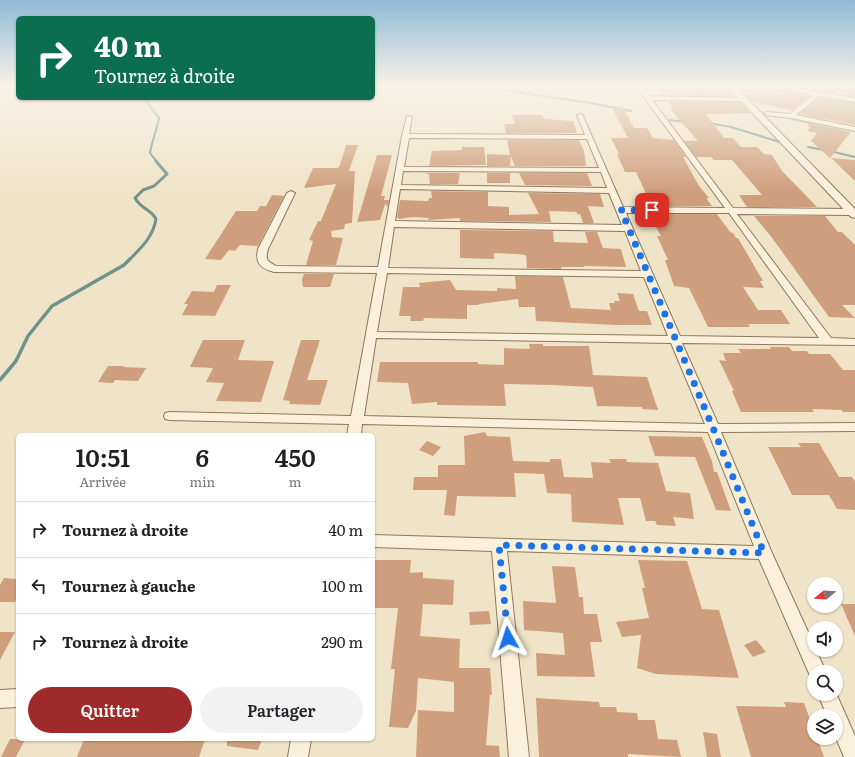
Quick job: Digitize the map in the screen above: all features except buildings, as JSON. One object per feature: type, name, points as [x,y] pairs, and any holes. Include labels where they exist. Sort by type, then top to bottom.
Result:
[{"type":"street","points":[[354,433],[408,120]]},
{"type":"street","points":[[582,120],[713,428],[764,553],[814,665]]},
{"type":"street","points":[[664,120],[826,341]]},
{"type":"street","points":[[765,120],[854,213]]},
{"type":"street","points":[[773,120],[828,174]]},
{"type":"street","points":[[812,120],[855,129]]},
{"type":"street","points":[[406,136],[590,137]]},
{"type":"street","points":[[400,169],[604,170]]},
{"type":"street","points":[[397,188],[613,191]]},
{"type":"street","points":[[291,193],[263,249],[261,258],[263,262],[274,269],[648,274]]},
{"type":"street","points":[[621,210],[729,210],[854,213]]},
{"type":"street","points":[[390,224],[628,228]]},
{"type":"street","points":[[371,335],[855,342]]},
{"type":"street","points":[[170,416],[713,428],[855,427]]},
{"type":"street","points":[[375,541],[764,553]]},
{"type":"street","points":[[499,545],[519,757]]},
{"type":"street","points":[[0,699],[16,698]]},
{"type":"street","points":[[830,701],[854,757]]},
{"type":"street","points":[[298,757],[301,741]]},
{"type":"waterway","points":[[157,162],[150,153],[158,120]]},
{"type":"waterway","points":[[673,120],[686,122]]},
{"type":"waterway","points":[[709,123],[731,127],[783,143]]},
{"type":"waterway","points":[[808,147],[824,150]]},
{"type":"waterway","points":[[830,151],[855,157]]},
{"type":"waterway","points":[[0,380],[16,361],[28,336],[52,306],[124,265],[146,242],[156,219],[154,215],[140,205],[135,198],[143,190],[154,186],[167,174],[156,161]]},
{"type":"route","points":[[508,638],[499,545],[764,553],[621,210],[652,210]]}]
